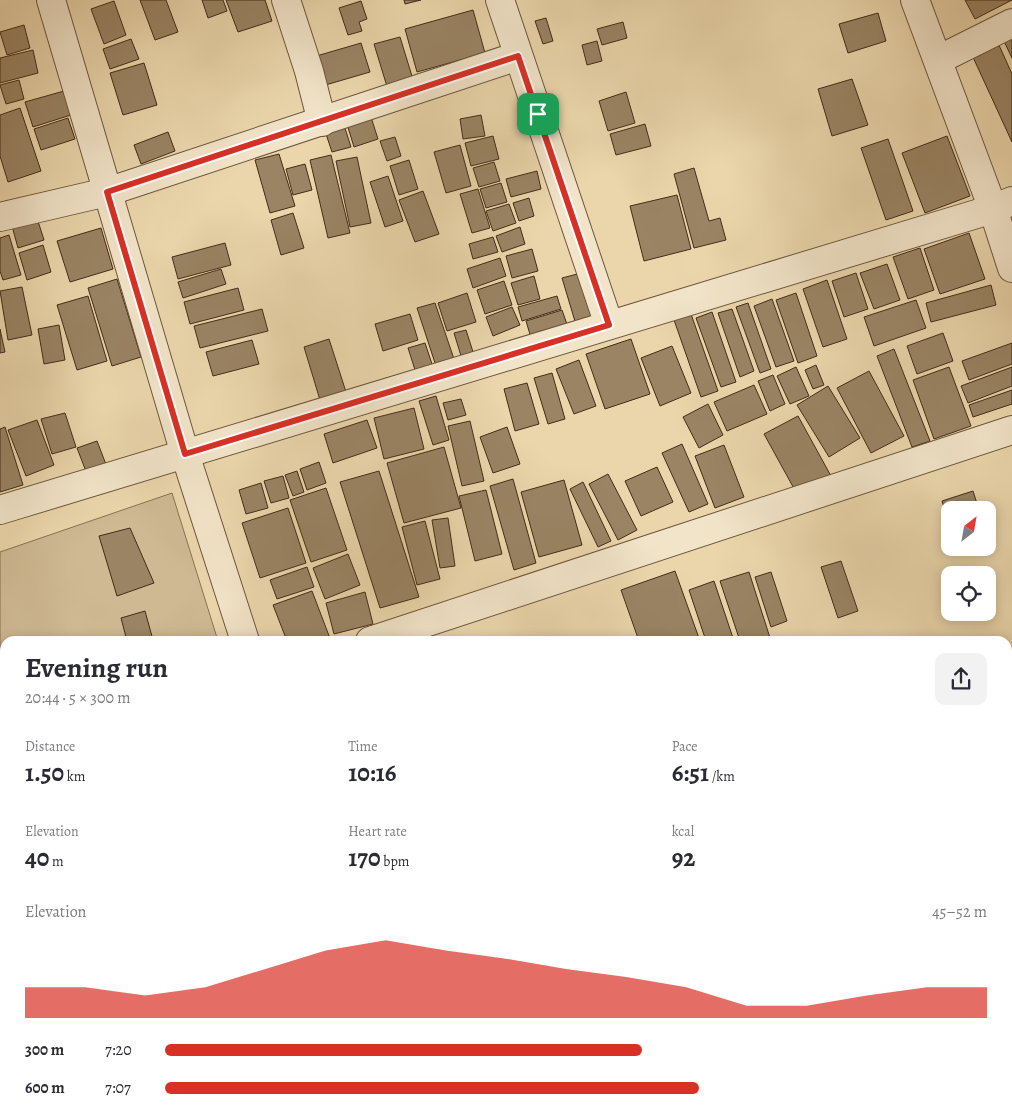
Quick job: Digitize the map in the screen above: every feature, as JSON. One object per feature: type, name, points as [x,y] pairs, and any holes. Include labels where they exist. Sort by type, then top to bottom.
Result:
[{"type":"street","points":[[51,0],[185,454],[243,636]]},
{"type":"street","points":[[286,0],[309,71],[322,122]]},
{"type":"street","points":[[500,0],[609,325]]},
{"type":"street","points":[[915,0],[938,60],[1002,205],[1012,268]]},
{"type":"street","points":[[938,60],[1012,23]]},
{"type":"street","points":[[0,217],[107,192],[518,56]]},
{"type":"street","points":[[0,510],[1002,205]]},
{"type":"street","points":[[385,636],[1012,430]]},
{"type":"shaded area","points":[[172,493],[216,636],[0,636],[0,552]]},
{"type":"building","points":[[140,0],[166,0],[178,32],[155,40]]},
{"type":"building","points":[[202,0],[223,0],[227,11],[208,18]]},
{"type":"building","points":[[226,0],[265,0],[272,21],[238,32]]},
{"type":"building","points":[[404,0],[421,0],[405,4]]},
{"type":"building","points":[[965,0],[1012,0],[975,19]]},
{"type":"building","points":[[114,1],[126,35],[104,44],[91,9]]},
{"type":"building","points":[[361,1],[367,19],[359,22],[362,31],[348,35],[339,8]]},
{"type":"building","points":[[473,10],[485,53],[417,72],[405,29]]},
{"type":"building","points":[[878,13],[886,41],[848,53],[839,24]]},
{"type":"building","points":[[546,18],[553,41],[543,44],[535,21]]},
{"type":"building","points":[[623,22],[627,38],[602,45],[597,29]]},
{"type":"building","points":[[24,25],[30,48],[7,55],[0,32]]},
{"type":"building","points":[[1012,32],[1012,58],[1002,37]]},
{"type":"building","points":[[400,37],[415,86],[389,93],[374,44]]},
{"type":"building","points":[[131,39],[139,59],[110,69],[103,49]]},
{"type":"building","points":[[597,41],[602,61],[587,65],[582,45]]},
{"type":"building","points":[[361,43],[370,72],[322,86],[313,57]]},
{"type":"building","points":[[998,43],[1012,74],[1012,142],[972,55]]},
{"type":"building","points":[[33,50],[38,73],[0,83],[0,58]]},
{"type":"building","points":[[144,63],[157,105],[123,115],[110,73]]},
{"type":"building","points":[[852,79],[868,125],[832,136],[818,89]]},
{"type":"building","points":[[19,80],[24,99],[6,104],[0,85]]},
{"type":"building","points":[[64,91],[71,115],[33,127],[25,102]]},
{"type":"building","points":[[626,92],[635,123],[608,131],[599,101]]},
{"type":"building","points":[[20,108],[41,171],[8,182],[0,156],[0,115]]},
{"type":"building","points":[[370,114],[378,139],[354,147],[346,121]]},
{"type":"building","points":[[481,115],[485,136],[463,139],[460,119]]},
{"type":"building","points":[[68,118],[75,139],[41,150],[34,129]]},
{"type":"building","points":[[343,122],[351,147],[332,152],[324,128]]},
{"type":"building","points":[[645,124],[651,146],[616,155],[610,134]]},
{"type":"building","points":[[168,132],[175,151],[141,164],[134,145]]},
{"type":"building","points":[[493,136],[499,159],[471,166],[465,143]]},
{"type":"building","points":[[947,136],[970,196],[925,213],[902,153]]},
{"type":"building","points":[[395,137],[401,156],[387,161],[380,141]]},
{"type":"building","points":[[888,139],[913,211],[886,220],[861,148]]},
{"type":"building","points":[[460,145],[471,186],[446,193],[434,152]]},
{"type":"building","points":[[279,154],[295,206],[270,213],[255,160]]},
{"type":"building","points":[[331,155],[350,233],[328,238],[310,160]]},
{"type":"building","points":[[357,157],[371,223],[350,227],[336,161]]},
{"type":"building","points":[[409,160],[418,189],[399,195],[390,166]]},
{"type":"building","points":[[494,162],[500,181],[479,187],[473,168]]},
{"type":"building","points":[[305,164],[312,190],[293,195],[286,169]]},
{"type":"building","points":[[694,168],[709,221],[720,218],[726,240],[694,248],[674,174]]},
{"type":"building","points":[[537,171],[541,189],[511,197],[506,179]]},
{"type":"building","points":[[388,176],[403,221],[385,227],[370,182]]},
{"type":"building","points":[[501,183],[507,202],[486,208],[480,189]]},
{"type":"building","points":[[478,189],[490,228],[472,233],[460,194]]},
{"type":"building","points":[[423,191],[439,234],[415,242],[399,200]]},
{"type":"building","points":[[677,195],[691,249],[644,261],[630,206]]},
{"type":"building","points":[[529,198],[534,216],[519,221],[513,203]]},
{"type":"building","points":[[509,204],[516,223],[493,231],[486,211]]},
{"type":"building","points":[[293,213],[304,248],[281,255],[271,220]]},
{"type":"building","points":[[37,218],[44,240],[18,248],[12,226]]},
{"type":"building","points":[[520,227],[525,244],[502,252],[496,236]]},
{"type":"building","points":[[101,228],[113,269],[70,282],[57,241]]},
{"type":"building","points":[[969,233],[985,279],[940,294],[924,249]]},
{"type":"building","points":[[9,235],[21,275],[3,280],[0,271],[0,238]]},
{"type":"building","points":[[493,237],[498,252],[473,259],[469,244]]},
{"type":"building","points":[[225,243],[231,265],[178,279],[172,257]]},
{"type":"building","points":[[43,245],[51,272],[27,280],[19,253]]},
{"type":"building","points":[[920,248],[934,290],[908,299],[893,257]]},
{"type":"building","points":[[532,249],[538,271],[512,278],[506,256]]},
{"type":"building","points":[[500,258],[506,276],[473,288],[467,269]]},
{"type":"building","points":[[887,264],[900,300],[874,309],[860,273]]},
{"type":"building","points":[[221,269],[226,284],[183,298],[178,282]]},
{"type":"building","points":[[589,271],[603,320],[577,328],[562,278]]},
{"type":"building","points":[[856,273],[868,309],[844,317],[832,281]]},
{"type":"building","points":[[534,276],[540,299],[518,305],[511,283]]},
{"type":"building","points":[[117,279],[141,357],[112,366],[88,288]]},
{"type":"building","points":[[827,280],[847,339],[823,347],[803,289]]},
{"type":"building","points":[[504,281],[512,305],[485,314],[477,290]]},
{"type":"building","points":[[991,285],[996,305],[931,322],[926,303]]},
{"type":"building","points":[[22,287],[32,335],[8,340],[0,291]]},
{"type":"building","points":[[238,288],[244,310],[190,324],[184,302]]},
{"type":"building","points":[[467,293],[476,322],[447,331],[438,303]]},
{"type":"building","points":[[796,293],[817,356],[798,363],[776,300]]},
{"type":"building","points":[[88,296],[107,361],[77,370],[57,305]]},
{"type":"building","points":[[557,296],[561,309],[522,321],[518,307]]},
{"type":"building","points":[[772,299],[794,361],[776,367],[754,306]]},
{"type":"building","points":[[916,300],[926,328],[874,346],[864,317]]},
{"type":"building","points":[[435,303],[455,362],[437,369],[417,308]]},
{"type":"building","points":[[748,303],[771,369],[760,373],[736,307]]},
{"type":"building","points":[[512,307],[520,325],[493,336],[486,317]]},
{"type":"building","points":[[262,309],[268,331],[200,348],[194,326]]},
{"type":"building","points":[[732,309],[754,371],[740,377],[718,313]]},
{"type":"building","points":[[562,310],[569,330],[532,341],[526,321]]},
{"type":"building","points":[[712,312],[736,382],[721,387],[696,318]]},
{"type":"building","points":[[410,314],[418,340],[383,351],[375,324]]},
{"type":"building","points":[[691,314],[718,391],[701,397],[674,320]]},
{"type":"building","points":[[59,325],[65,360],[44,364],[38,329]]},
{"type":"building","points":[[0,329],[5,352],[0,353]]},
{"type":"building","points":[[466,330],[474,355],[462,359],[454,333]]},
{"type":"building","points":[[943,333],[953,361],[917,374],[907,346]]},
{"type":"building","points":[[329,339],[346,392],[320,400],[304,347]]},
{"type":"building","points":[[631,339],[650,394],[605,409],[586,354]]},
{"type":"building","points":[[252,340],[259,364],[213,376],[206,352]]},
{"type":"building","points":[[425,343],[433,367],[416,373],[408,348]]},
{"type":"building","points":[[1012,343],[1012,364],[969,380],[962,361]]},
{"type":"building","points":[[672,346],[691,393],[660,406],[641,358]]},
{"type":"building","points":[[894,349],[930,441],[912,447],[877,356]]},
{"type":"building","points":[[579,360],[596,406],[574,414],[556,369]]},
{"type":"building","points":[[816,365],[824,385],[813,389],[805,370]]},
{"type":"building","points":[[796,367],[809,396],[790,404],[777,376]]},
{"type":"building","points":[[949,367],[971,426],[934,439],[913,380]]},
{"type":"building","points":[[1012,367],[1012,386],[968,403],[961,386]]},
{"type":"building","points":[[869,371],[904,436],[871,453],[837,388]]},
{"type":"building","points":[[552,373],[565,419],[548,424],[534,378]]},
{"type":"building","points":[[773,375],[785,404],[770,411],[758,381]]},
{"type":"building","points":[[527,383],[539,424],[515,431],[504,389]]},
{"type":"building","points":[[754,385],[767,414],[727,431],[714,402]]},
{"type":"building","points":[[828,386],[860,438],[829,457],[797,405]]},
{"type":"building","points":[[1012,390],[1012,404],[973,417],[969,405]]},
{"type":"building","points":[[436,396],[449,440],[433,445],[419,401]]},
{"type":"building","points":[[461,399],[466,415],[448,420],[443,403]]},
{"type":"building","points":[[708,404],[723,435],[699,448],[683,417]]},
{"type":"building","points":[[414,408],[424,449],[384,459],[374,418]]},
{"type":"building","points":[[65,413],[76,447],[52,454],[41,419]]},
{"type":"building","points":[[798,416],[831,476],[797,494],[764,434]]},
{"type":"building","points":[[37,420],[54,465],[26,476],[8,430]]},
{"type":"building","points":[[367,420],[377,448],[333,463],[324,434]]},
{"type":"building","points":[[470,421],[484,481],[462,486],[448,426]]},
{"type":"building","points":[[5,427],[23,485],[0,492],[0,429]]},
{"type":"building","points":[[507,427],[520,464],[493,473],[480,437]]},
{"type":"building","points":[[97,441],[107,467],[87,474],[77,448]]},
{"type":"building","points":[[682,444],[708,504],[689,512],[662,453]]},
{"type":"building","points":[[724,445],[744,497],[715,508],[695,456]]},
{"type":"building","points":[[444,447],[461,508],[404,523],[387,463]]},
{"type":"building","points":[[319,462],[326,483],[307,490],[300,469]]},
{"type":"building","points":[[657,467],[673,502],[641,516],[625,481]]},
{"type":"building","points":[[297,471],[304,492],[293,496],[285,475]]},
{"type":"building","points":[[379,471],[419,597],[380,608],[340,482]]},
{"type":"building","points":[[608,474],[637,530],[618,540],[589,484]]},
{"type":"building","points":[[283,476],[289,498],[271,503],[264,481]]},
{"type":"building","points":[[513,479],[536,563],[514,570],[490,486]]},
{"type":"building","points":[[564,480],[582,545],[539,557],[521,492]]},
{"type":"building","points":[[583,482],[611,541],[598,547],[570,489]]},
{"type":"building","points":[[261,483],[268,508],[246,514],[239,490]]},
{"type":"building","points":[[326,488],[347,550],[311,562],[290,500]]},
{"type":"building","points":[[486,490],[502,554],[475,561],[459,496]]},
{"type":"building","points":[[973,491],[976,501],[942,501]]},
{"type":"building","points":[[288,508],[306,563],[260,578],[242,523]]},
{"type":"building","points":[[448,518],[455,566],[440,568],[432,520]]},
{"type":"building","points":[[425,521],[440,579],[417,585],[402,527]]},
{"type":"building","points":[[130,528],[154,583],[117,596],[99,536]]},
{"type":"building","points":[[348,554],[360,585],[325,599],[313,568]]},
{"type":"building","points":[[841,561],[858,611],[838,618],[821,567]]},
{"type":"building","points":[[307,567],[314,587],[277,599],[270,580]]},
{"type":"building","points":[[675,571],[698,636],[637,636],[621,590]]},
{"type":"building","points":[[749,572],[769,636],[738,636],[720,581]]},
{"type":"building","points":[[771,572],[787,621],[771,627],[755,577]]},
{"type":"building","points":[[714,581],[732,636],[704,636],[689,590]]},
{"type":"building","points":[[312,591],[329,636],[285,636],[273,605]]},
{"type":"building","points":[[365,592],[373,624],[334,634],[326,603]]},
{"type":"building","points":[[145,611],[152,636],[126,636],[121,618]]},
{"type":"route","points":[[518,56],[538,114],[609,325],[185,454],[107,192],[518,56]]}]
